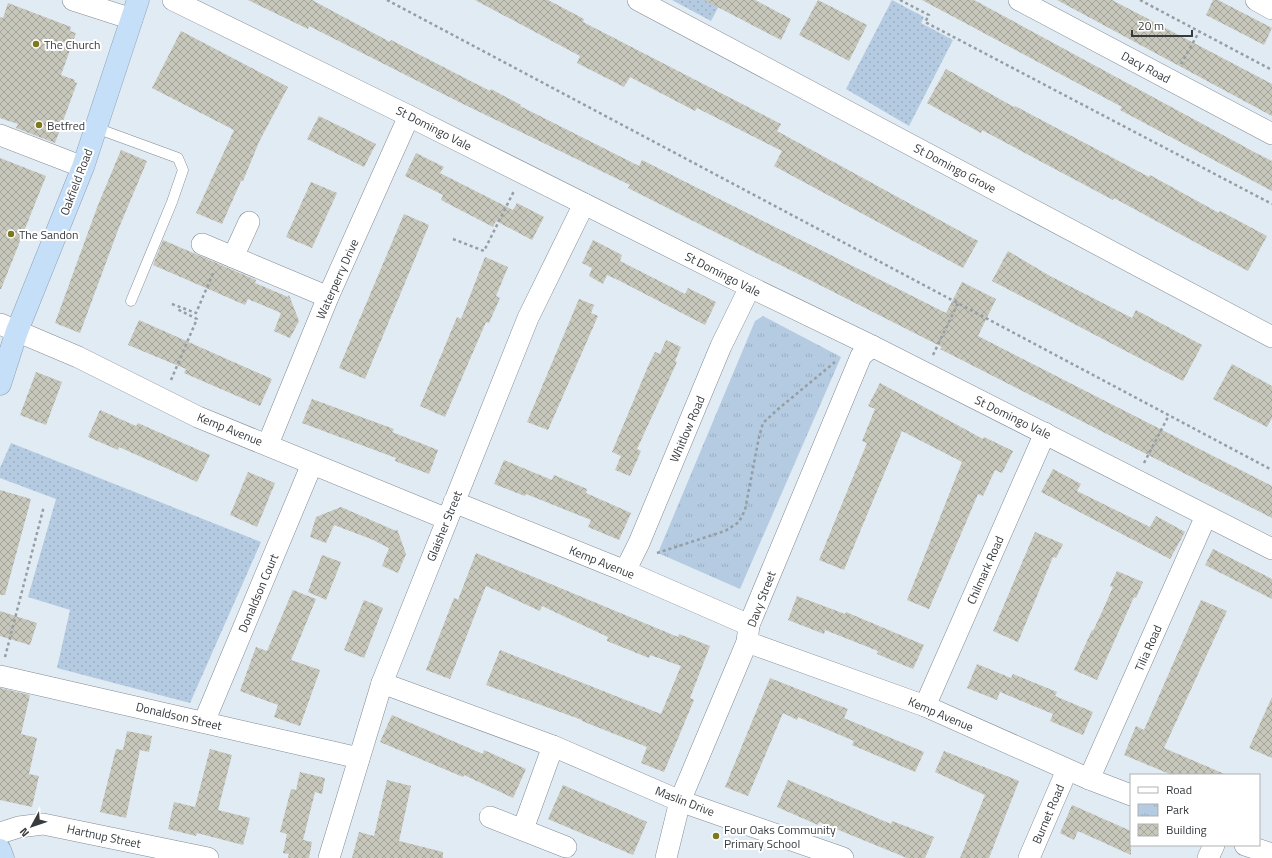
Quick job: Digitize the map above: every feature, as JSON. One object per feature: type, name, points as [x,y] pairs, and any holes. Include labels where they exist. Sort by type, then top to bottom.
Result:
[{"type":"highway","name":"Oakfield Road","points":[[0,384],[8,328],[83,167],[135,10]]},
{"type":"highway","points":[[0,850],[3,858]]},
{"type":"street","points":[[73,0],[135,10]]},
{"type":"street","name":"St Domingo Vale","points":[[174,0],[409,116],[750,288],[872,346],[1272,549]]},
{"type":"street","name":"St Domingo Grove","points":[[638,0],[1272,337]]},
{"type":"street","name":"Dacy Road","points":[[1019,0],[1272,134]]},
{"type":"street","points":[[1256,0],[1272,9]]},
{"type":"street","name":"Waterperry Drive","points":[[268,444],[328,297],[409,116]]},
{"type":"street","points":[[0,135],[83,167]]},
{"type":"street","name":"Glaisher Street","points":[[329,858],[382,683],[528,318],[584,204]]},
{"type":"street","points":[[228,255],[249,222]]},
{"type":"street","points":[[202,244],[328,297]]},
{"type":"street","name":"Whitlow Road","points":[[625,571],[639,544],[722,346],[750,288]]},
{"type":"street","name":"Kemp Avenue","points":[[8,328],[78,357],[198,417],[268,444],[312,464],[625,571],[748,633],[925,706],[1067,770],[1130,796]]},
{"type":"street","name":"Davy Street","points":[[666,858],[680,800],[861,356],[872,346]]},
{"type":"street","name":"Chilmark Road","points":[[925,706],[1045,433]]},
{"type":"street","name":"Donaldson Court","points":[[204,722],[312,464]]},
{"type":"street","name":"Tilia Road","points":[[1089,779],[1206,516]]},
{"type":"street","name":"Donaldson Street","points":[[0,676],[359,758]]},
{"type":"street","name":"Maslin Drive","points":[[382,683],[553,746],[680,800],[843,858]]},
{"type":"street","points":[[523,829],[553,746]]},
{"type":"street","name":"Burnet Road","points":[[1029,858],[1067,770]]},
{"type":"street","points":[[490,818],[523,829],[566,847]]},
{"type":"street","name":"Hartnup Street","points":[[0,833],[19,827],[43,824],[198,857]]},
{"type":"street","points":[[1208,858],[1214,846]]},
{"type":"street","points":[[1247,846],[1269,855]]},
{"type":"lane","points":[[96,128],[178,158],[183,170],[172,202],[131,301]]},
{"type":"path","points":[[388,0],[1272,470]]},
{"type":"path","points":[[900,0],[929,16],[925,22],[1272,204]]},
{"type":"path","points":[[1140,0],[1272,70]]},
{"type":"path","points":[[1172,81],[1199,32]]},
{"type":"path","points":[[453,239],[484,251],[523,173]]},
{"type":"path","points":[[172,304],[196,313],[228,255]]},
{"type":"path","points":[[924,373],[958,303]]},
{"type":"path","points":[[163,399],[197,319],[177,309]]},
{"type":"path","points":[[658,553],[725,531],[739,522],[745,510],[763,423],[776,410],[841,357]]},
{"type":"path","points":[[1136,479],[1169,415]]},
{"type":"path","points":[[0,676],[44,506]]},
{"type":"green space","points":[[672,0],[722,0],[711,21]]},
{"type":"green space","points":[[892,0],[924,17],[921,23],[953,40],[909,126],[846,89]]},
{"type":"green space","points":[[763,316],[841,357],[740,589],[658,553],[755,321]]},
{"type":"green space","points":[[11,443],[261,542],[190,703],[57,668],[70,610],[28,597],[56,499],[0,478],[0,468]]},
{"type":"building","points":[[248,0],[312,0],[390,42],[391,40],[490,91],[491,89],[521,105],[520,106],[639,166],[642,160],[946,313],[962,282],[996,299],[978,336],[1272,486],[1272,518],[940,349],[942,347],[628,188],[630,185],[459,102],[309,26],[308,29]]},
{"type":"building","points":[[475,0],[548,0],[584,19],[583,22],[781,124],[777,131],[978,241],[963,268],[774,166],[782,151],[697,108],[695,111],[630,77],[624,87],[577,63],[580,56]]},
{"type":"building","points":[[704,0],[755,0],[791,19],[781,40]]},
{"type":"building","points":[[818,0],[867,25],[849,61],[799,35]]},
{"type":"building","points":[[922,0],[974,0],[1272,161],[1272,191],[1120,110],[1122,107]]},
{"type":"building","points":[[1057,0],[1112,0],[1272,84],[1272,116]]},
{"type":"building","points":[[1213,0],[1218,0],[1272,28],[1264,45],[1206,15]]},
{"type":"building","points":[[8,3],[71,27],[70,31],[76,33],[61,75],[75,80],[74,82],[77,83],[55,143],[16,128],[18,124],[0,118],[0,17],[3,18]]},
{"type":"building","points":[[181,31],[288,87],[259,142],[243,181],[241,181],[222,224],[196,213],[234,130],[152,88]]},
{"type":"building","points":[[946,69],[1014,107],[1015,106],[1149,177],[1150,175],[1219,213],[1220,211],[1267,236],[1248,271],[1114,198],[1113,200],[982,130],[981,133],[927,103]]},
{"type":"building","points":[[319,116],[376,144],[364,167],[307,139]]},
{"type":"building","points":[[121,150],[147,161],[118,230],[80,333],[55,323],[98,205]]},
{"type":"building","points":[[416,153],[444,167],[440,173],[513,210],[517,203],[544,217],[532,240],[496,221],[493,227],[441,200],[443,195],[405,176]]},
{"type":"building","name":"The Sandon","points":[[0,158],[46,176],[1,289],[0,289]]},
{"type":"building","points":[[311,182],[337,193],[312,248],[286,237]]},
{"type":"building","points":[[404,214],[429,225],[365,379],[339,368]]},
{"type":"building","points":[[163,240],[256,280],[255,283],[288,297],[289,295],[299,321],[290,338],[274,331],[281,313],[248,299],[245,305],[153,265]]},
{"type":"building","points":[[593,240],[622,255],[620,261],[685,294],[688,288],[716,302],[705,325],[607,275],[603,284],[589,276],[592,268],[582,263]]},
{"type":"building","points":[[1008,251],[1050,276],[1132,318],[1136,310],[1202,345],[1183,381],[992,281]]},
{"type":"building","points":[[485,257],[508,267],[496,296],[500,298],[489,323],[486,322],[445,417],[420,406],[457,317],[461,319]]},
{"type":"building","points":[[579,299],[594,305],[591,313],[598,316],[548,430],[527,422]]},
{"type":"building","points":[[139,320],[272,379],[260,406],[184,373],[186,369],[128,345]]},
{"type":"building","points":[[666,340],[681,347],[675,361],[677,362],[637,449],[641,451],[630,476],[615,470],[621,456],[612,452],[649,364],[655,352],[660,354]]},
{"type":"building","points":[[1232,364],[1272,386],[1272,418],[1267,427],[1213,399]]},
{"type":"building","points":[[36,372],[62,382],[46,425],[20,415]]},
{"type":"building","points":[[880,383],[983,439],[984,437],[1013,451],[1002,473],[995,470],[983,496],[978,494],[929,609],[907,600],[962,462],[902,431],[844,570],[819,560],[867,443],[862,441],[875,409],[868,406]]},
{"type":"building","points":[[312,399],[394,429],[392,432],[438,450],[429,474],[395,461],[396,458],[302,423]]},
{"type":"building","points":[[100,410],[136,426],[138,423],[210,455],[197,482],[119,447],[118,450],[88,437]]},
{"type":"building","points":[[504,460],[552,480],[554,475],[587,489],[586,493],[631,513],[619,540],[588,527],[591,520],[526,494],[525,496],[494,484]]},
{"type":"building","points":[[1053,469],[1081,484],[1077,491],[1150,527],[1156,516],[1185,532],[1170,559],[1041,492]]},
{"type":"building","points":[[248,472],[275,483],[257,527],[230,515]]},
{"type":"building","points":[[0,490],[31,499],[5,595],[0,595]]},
{"type":"building","points":[[341,507],[396,531],[397,529],[406,554],[398,573],[382,566],[389,548],[371,539],[334,525],[326,543],[310,537],[316,517]]},
{"type":"building","points":[[1035,532],[1063,544],[1056,558],[1053,557],[1018,642],[993,631]]},
{"type":"building","points":[[1213,549],[1272,579],[1272,599],[1205,565]]},
{"type":"building","points":[[476,553],[678,637],[679,634],[710,646],[690,698],[694,700],[664,772],[641,763],[647,747],[582,720],[486,685],[500,650],[661,714],[681,666],[650,655],[649,658],[607,641],[608,637],[542,606],[540,611],[486,586],[450,679],[426,670],[454,598],[458,600]]},
{"type":"building","points":[[322,555],[341,562],[326,600],[308,592]]},
{"type":"building","points":[[1117,571],[1143,582],[1136,598],[1134,597],[1097,680],[1074,670],[1113,587],[1110,586]]},
{"type":"building","points":[[293,590],[316,599],[291,660],[320,670],[300,726],[274,717],[278,705],[240,691],[256,647],[267,651]]},
{"type":"building","points":[[797,596],[845,614],[846,612],[924,645],[913,669],[877,654],[878,651],[825,630],[824,634],[788,620]]},
{"type":"building","points":[[364,600],[383,608],[364,658],[344,650]]},
{"type":"building","points":[[1201,600],[1227,611],[1164,748],[1225,774],[1170,774],[1124,755],[1136,726],[1144,730]]},
{"type":"building","points":[[0,611],[37,623],[30,645],[0,636]]},
{"type":"building","points":[[977,664],[1011,678],[1013,674],[1057,692],[1055,696],[1093,712],[1083,735],[1050,721],[1053,714],[1000,692],[997,700],[967,688]]},
{"type":"building","points":[[770,678],[848,709],[844,718],[924,752],[915,772],[852,745],[854,741],[798,717],[797,720],[783,713],[748,796],[725,787]]},
{"type":"building","points":[[0,688],[30,695],[21,734],[37,738],[29,774],[39,776],[32,807],[0,800]]},
{"type":"building","points":[[1272,697],[1272,758],[1249,748]]},
{"type":"building","points":[[392,715],[483,754],[484,750],[526,769],[513,798],[464,775],[463,777],[380,742]]},
{"type":"building","points":[[127,731],[152,736],[149,752],[140,750],[126,818],[100,812],[116,749],[123,750]]},
{"type":"building","points":[[210,749],[232,755],[218,810],[250,818],[243,845],[197,833],[196,836],[168,829],[174,802],[195,807]]},
{"type":"building","points":[[944,751],[1019,781],[989,858],[960,858],[985,795],[935,772]]},
{"type":"building","points":[[300,772],[325,778],[322,794],[315,792],[303,840],[312,842],[309,858],[288,858],[289,854],[283,853],[287,834],[280,832],[291,789],[296,790]]},
{"type":"building","points":[[387,780],[411,786],[399,841],[443,852],[443,858],[352,858],[359,832],[374,836]]},
{"type":"building","points":[[788,780],[891,824],[892,821],[934,837],[925,858],[907,858],[819,822],[818,825],[777,807]]},
{"type":"building","points":[[563,785],[647,822],[633,855],[548,819]]},
{"type":"building","points":[[1072,805],[1130,831],[1131,855],[1078,831],[1074,840],[1060,833]]},
{"type":"place","name":"The Church","points":[[36,44]]},
{"type":"place","name":"Betfred","points":[[39,125]]},
{"type":"place","name":"The Sandon","points":[[11,234]]},
{"type":"place","name":"Four Oaks Community Primary School","points":[[716,836]]}]
